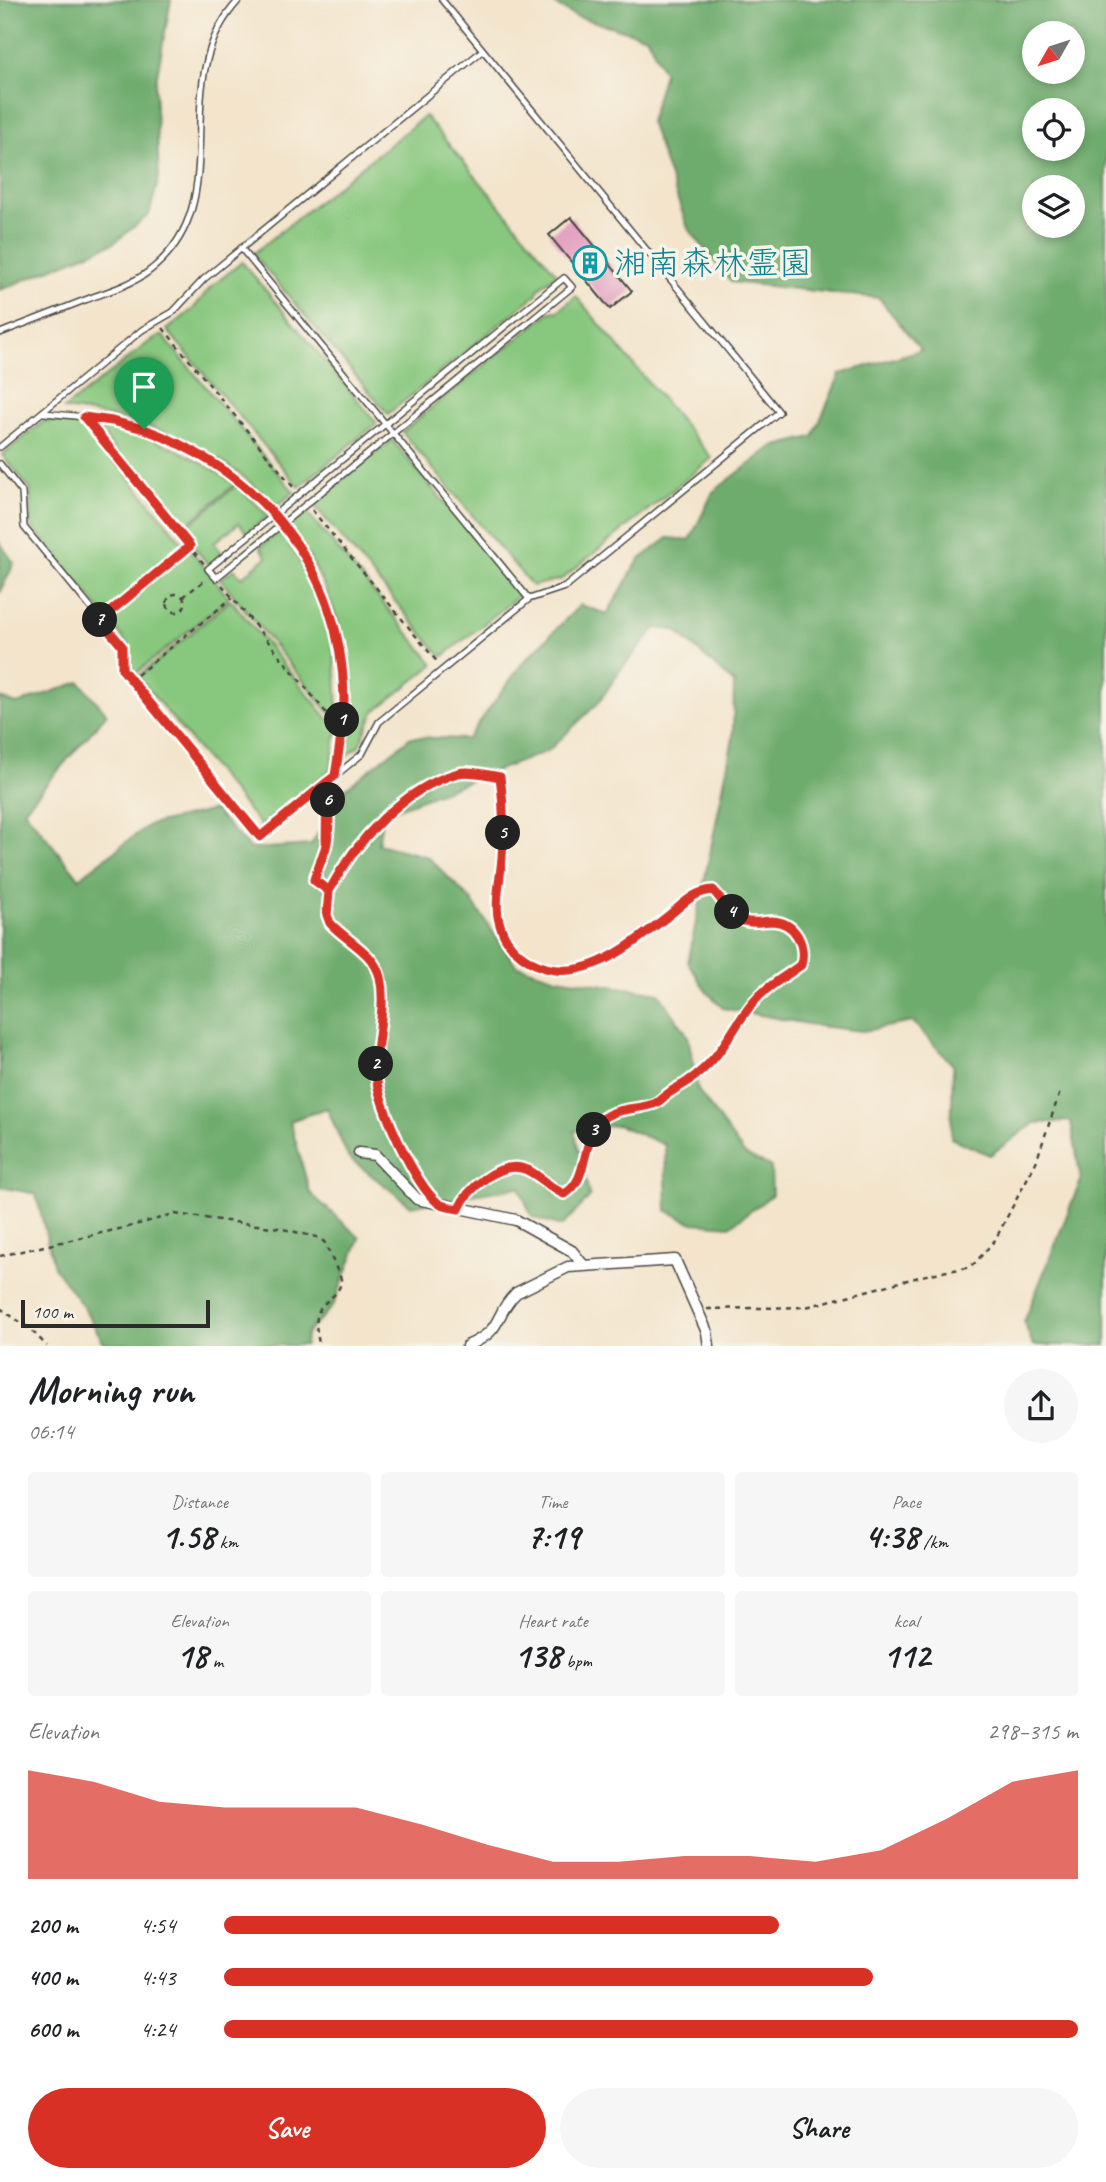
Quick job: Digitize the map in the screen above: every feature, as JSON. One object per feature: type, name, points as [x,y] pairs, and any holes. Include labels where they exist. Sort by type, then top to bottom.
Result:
[{"type":"street","points":[[359,1153],[375,1155],[417,1199],[516,1220],[572,1251],[584,1266]]},
{"type":"street","points":[[467,1346],[486,1337],[496,1326],[509,1299],[516,1293],[568,1267],[606,1267],[675,1261],[707,1332],[709,1346]]},
{"type":"lane","points":[[0,333],[132,283],[162,260],[181,237],[191,217],[197,195],[202,83],[206,58],[219,28],[239,0]]},
{"type":"lane","points":[[0,464],[22,492],[24,527],[122,646],[122,669],[260,837],[362,754],[379,722],[529,599],[565,587],[779,412],[442,0]]},
{"type":"lane","points":[[0,447],[142,330],[173,312],[204,279],[483,50]]},
{"type":"lane","points":[[241,248],[529,599]]},
{"type":"lane","points":[[564,278],[572,288],[282,524],[212,574],[275,514],[564,278]]},
{"type":"lane","points":[[42,412],[112,421],[176,441],[231,474],[275,514],[314,575],[336,638],[344,697],[335,776]]},
{"type":"lane","points":[[327,782],[326,846],[314,880],[329,891]]},
{"type":"path","points":[[84,417],[342,731]]},
{"type":"path","points":[[100,620],[190,546]]},
{"type":"path","points":[[183,597],[212,574]]},
{"type":"path","points":[[178,594],[183,597],[183,609],[178,611],[169,608],[170,597],[178,594]]},
{"type":"path","points":[[131,680],[232,598]]},
{"type":"path","points":[[439,1204],[408,1159],[384,1108],[377,1086],[380,978],[370,957],[330,923],[327,915],[329,891],[341,870],[370,831],[397,807],[434,784],[459,773],[500,777],[503,798],[503,854],[498,919],[504,935],[519,955],[540,967],[565,971],[589,967],[617,954],[644,936],[698,891],[713,890],[734,916],[744,921],[775,921],[788,926],[800,938],[804,954],[801,965],[768,987],[751,1004],[719,1055],[702,1071],[659,1101],[614,1113],[598,1122],[589,1140],[578,1181],[573,1189],[564,1194],[552,1189],[532,1172],[521,1168],[505,1168],[489,1176],[463,1199],[459,1209]]},
{"type":"path","points":[[697,1310],[806,1307],[975,1264],[995,1240],[1036,1162],[1061,1089]]},
{"type":"path","points":[[0,1256],[175,1214],[225,1219],[305,1233],[320,1238],[325,1243],[341,1279],[339,1289],[317,1312],[320,1346]]},
{"type":"path","points":[[0,1308],[30,1329],[47,1346]]},
{"type":"green space","points":[[0,0],[171,0],[155,86],[159,178],[149,215],[114,243],[0,290]]},
{"type":"green space","points":[[548,0],[1106,0],[1106,1345],[1033,1345],[1024,1322],[1081,1180],[1071,1121],[1035,1123],[990,1155],[951,1138],[953,1065],[913,1022],[863,1031],[818,1026],[723,1008],[706,991],[688,962],[733,738],[734,683],[675,630],[656,628],[621,669],[599,702],[548,751],[383,814],[378,844],[428,857],[471,900],[516,965],[557,978],[659,993],[688,1036],[698,1090],[745,1155],[771,1167],[772,1195],[730,1226],[693,1223],[667,1211],[665,1145],[618,1125],[574,1131],[590,1197],[562,1226],[532,1217],[519,1187],[411,1206],[348,1157],[327,1108],[290,1121],[310,1193],[360,1238],[333,1306],[306,1334],[305,1345],[105,1345],[84,1308],[54,1267],[36,1194],[0,1187],[0,698],[17,704],[80,682],[107,714],[24,810],[79,878],[149,825],[214,810],[250,849],[311,845],[344,790],[411,737],[467,739],[522,664],[580,605],[607,614],[639,560],[668,538],[690,540],[713,492],[772,447],[813,437],[840,374],[921,350],[879,298],[731,282],[688,228],[650,122],[664,73],[647,37],[575,16]]},
{"type":"green space","points":[[425,116],[557,274],[539,288],[536,295],[388,414],[253,254]]},
{"type":"green space","points":[[242,262],[377,423],[299,487],[167,330],[193,309],[211,287]]},
{"type":"green space","points":[[576,296],[712,458],[562,579],[532,586],[402,432],[550,312],[558,311]]},
{"type":"green space","points":[[162,335],[294,492],[276,507],[229,466],[179,438],[125,420],[64,409],[149,342]]},
{"type":"green space","points":[[44,421],[84,422],[186,547],[104,614],[30,524],[31,490],[2,455]]},
{"type":"green space","points":[[94,424],[132,432],[168,445],[235,484],[180,530]]},
{"type":"green space","points":[[392,440],[521,594],[442,657],[313,504]]},
{"type":"green space","points":[[237,485],[268,516],[247,533],[239,523],[214,543],[223,554],[209,565],[181,532]]},
{"type":"green space","points":[[305,510],[434,664],[374,712],[359,746],[346,756],[348,689],[341,634],[322,581],[288,524]]},
{"type":"green space","points":[[280,531],[308,577],[326,621],[336,668],[337,722],[220,579],[234,569],[242,577],[267,557],[260,547]]},
{"type":"green space","points":[[0,543],[14,563],[0,593]]},
{"type":"green space","points":[[190,549],[229,598],[135,674],[129,667],[130,647],[106,617]]},
{"type":"green space","points":[[231,600],[337,730],[331,769],[261,826],[138,677]]},
{"type":"building","name":"湘南森林霊園","points":[[571,217],[632,291],[610,309],[549,235]]},
{"type":"place","name":"湘南森林霊園","points":[[590,263]]},
{"type":"route","points":[[144,429],[84,417],[190,546],[100,620],[122,646],[122,669],[260,837],[327,782],[327,839],[326,846],[317,869],[314,880],[329,891],[370,831],[397,807],[434,784],[459,773],[476,773],[500,777],[503,798],[503,854],[498,919],[504,935],[519,955],[540,967],[565,971],[589,967],[617,954],[644,936],[698,891],[713,890],[734,916],[744,921],[775,921],[788,926],[800,938],[804,954],[801,965],[768,987],[751,1004],[719,1055],[702,1071],[659,1101],[614,1113],[598,1122],[589,1140],[578,1181],[573,1189],[564,1194],[552,1189],[532,1172],[521,1168],[505,1168],[489,1176],[463,1199],[459,1209],[439,1204],[413,1169],[397,1138],[377,1086],[380,978],[370,957],[330,923],[327,915],[329,891],[314,880],[326,846],[327,782],[335,776],[344,697],[336,638],[326,604],[299,547],[275,514],[256,495],[204,456],[176,441],[144,429]]}]
